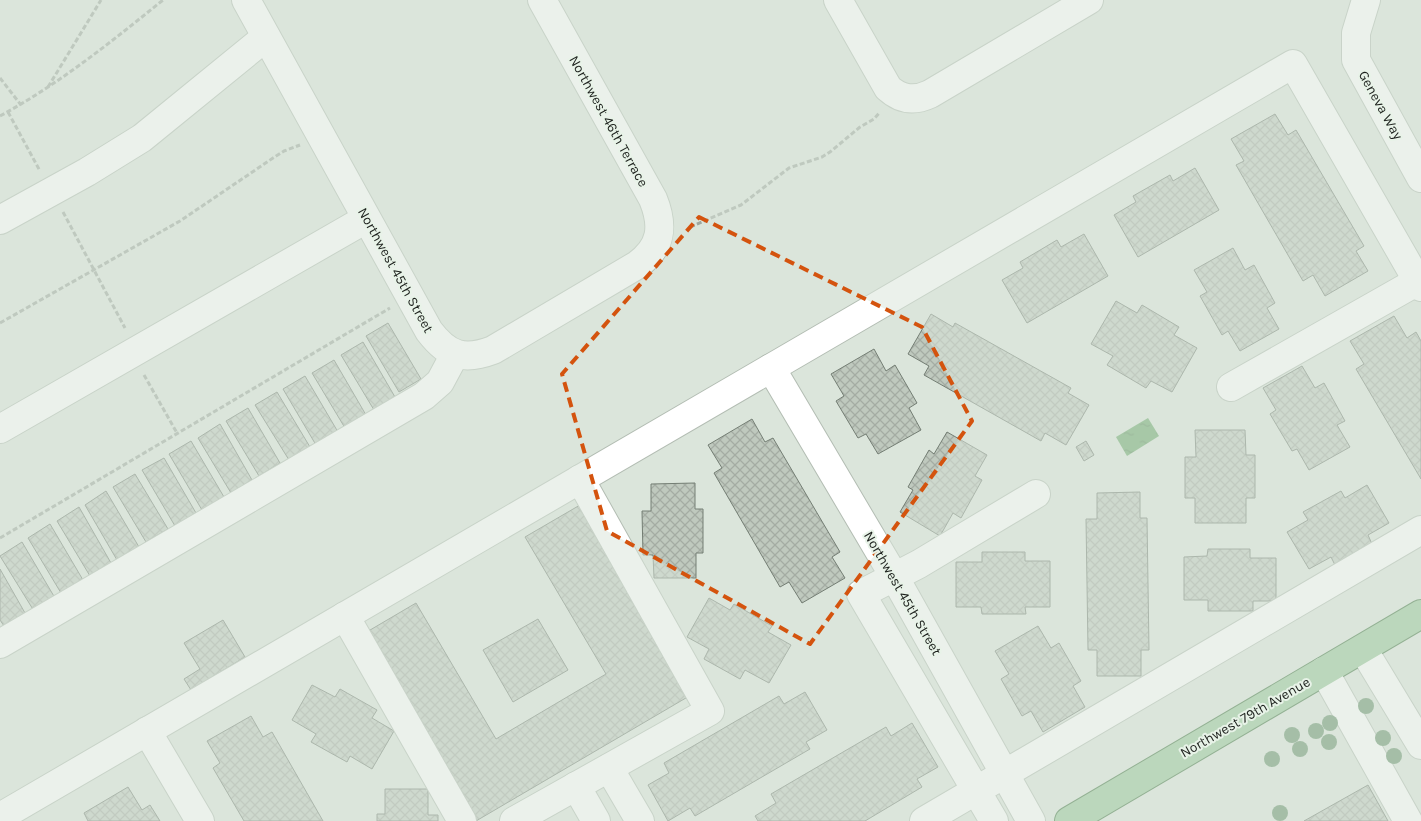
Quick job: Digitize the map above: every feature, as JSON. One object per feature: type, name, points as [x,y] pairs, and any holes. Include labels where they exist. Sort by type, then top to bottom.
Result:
[{"type":"main road","name":"Northwest 79th Avenue","points":[[1069,821],[1421,614]]},
{"type":"street","name":"Northwest 45th Street","points":[[246,0],[429,331],[445,348],[455,354]]},
{"type":"street","name":"Northwest 46th Terrace","points":[[455,354],[477,356],[493,350],[638,265],[645,260],[656,245],[660,231],[660,220],[652,199],[542,0]]},
{"type":"street","points":[[838,0],[885,83],[893,93],[894,104],[918,99],[930,94],[1088,0]]},
{"type":"street","name":"Geneva Way","points":[[1366,0],[1356,32],[1356,60],[1421,178]]},
{"type":"street","points":[[0,220],[87,172],[142,138],[266,38]]},
{"type":"street","points":[[0,817],[1293,64],[1420,284],[1231,386]]},
{"type":"street","points":[[0,429],[366,219]]},
{"type":"street","points":[[0,644],[424,396],[440,382],[455,354]]},
{"type":"street","name":"Northwest 45th Street","points":[[771,368],[894,576],[1031,821]]},
{"type":"street","points":[[514,821],[710,711],[580,480]]},
{"type":"street","points":[[994,821],[861,594],[919,564],[1036,494]]},
{"type":"street","points":[[924,821],[1421,530]]},
{"type":"street","points":[[345,616],[462,821]]},
{"type":"street","points":[[1363,648],[1421,745]]},
{"type":"street","points":[[1324,671],[1408,821]]},
{"type":"street","points":[[147,731],[200,821]]},
{"type":"street","points":[[609,768],[640,821]]},
{"type":"street","points":[[576,786],[596,821]]},
{"type":"path","points":[[47,88],[101,0]]},
{"type":"path","points":[[0,116],[21,105],[98,52],[164,0]]},
{"type":"path","points":[[0,78],[21,105]]},
{"type":"path","points":[[690,227],[741,206],[789,168],[822,157],[860,127],[894,104]]},
{"type":"path","points":[[8,112],[43,175]]},
{"type":"path","points":[[0,323],[180,221],[279,154],[301,145]]},
{"type":"path","points":[[62,210],[130,336]]},
{"type":"path","points":[[0,538],[390,308]]},
{"type":"path","points":[[142,371],[177,433]]},
{"type":"highlighted area","points":[[699,217],[922,327],[972,421],[810,644],[607,531],[562,374]]},
{"type":"water","points":[[1148,418],[1159,436],[1127,456],[1116,437]]},
{"type":"building","points":[[1275,114],[1288,135],[1296,130],[1364,246],[1356,251],[1368,271],[1325,296],[1313,275],[1303,281],[1236,165],[1244,161],[1231,139]]},
{"type":"building","points":[[1195,168],[1219,210],[1138,257],[1114,215],[1136,202],[1133,196],[1170,175],[1173,181]]},
{"type":"building","points":[[1084,234],[1108,276],[1027,323],[1002,280],[1023,268],[1020,262],[1057,240],[1061,247]]},
{"type":"building","points":[[1233,248],[1245,270],[1254,265],[1275,303],[1267,308],[1279,329],[1240,351],[1228,331],[1222,335],[1200,296],[1207,292],[1194,270]]},
{"type":"building","points":[[1116,301],[1137,313],[1142,305],[1179,327],[1174,335],[1197,348],[1172,392],[1151,381],[1146,388],[1107,365],[1113,356],[1091,344]]},
{"type":"building","points":[[931,314],[953,327],[955,323],[1071,388],[1068,393],[1089,405],[1066,445],[1045,433],[1041,441],[924,375],[929,366],[908,354]]},
{"type":"building","points":[[1394,316],[1407,338],[1416,332],[1421,341],[1421,479],[1356,369],[1364,364],[1350,341]]},
{"type":"building","points":[[388,323],[421,379],[399,392],[366,336]]},
{"type":"building","points":[[363,342],[395,397],[374,410],[341,355]]},
{"type":"building","points":[[874,349],[886,371],[895,365],[917,403],[909,408],[921,430],[878,454],[866,434],[858,438],[836,401],[844,396],[831,374]]},
{"type":"building","points":[[334,360],[366,415],[345,428],[312,373]]},
{"type":"building","points":[[1302,366],[1315,388],[1324,383],[1345,421],[1337,425],[1350,447],[1309,470],[1297,449],[1292,451],[1270,414],[1276,410],[1263,388]]},
{"type":"building","points":[[305,376],[338,432],[316,445],[283,389]]},
{"type":"building","points":[[277,392],[310,447],[289,460],[255,405]]},
{"type":"building","points":[[248,408],[280,463],[259,476],[226,421]]},
{"type":"building","points":[[752,419],[765,442],[773,438],[840,552],[832,557],[845,578],[802,603],[789,582],[780,587],[714,473],[722,468],[708,445]]},
{"type":"building","points":[[220,424],[252,480],[231,493],[198,438]]},
{"type":"building","points":[[1195,430],[1245,430],[1246,455],[1255,455],[1255,498],[1246,498],[1246,523],[1195,523],[1195,498],[1185,498],[1185,457],[1196,457]]},
{"type":"building","points":[[947,432],[987,455],[975,476],[982,480],[961,518],[953,513],[940,536],[900,512],[913,490],[908,487],[929,450],[934,454]]},
{"type":"building","points":[[191,441],[224,497],[202,510],[169,454]]},
{"type":"building","points":[[1086,441],[1094,455],[1084,461],[1076,447]]},
{"type":"building","points":[[164,458],[196,513],[175,526],[142,470]]},
{"type":"building","points":[[135,474],[168,529],[146,542],[113,487]]},
{"type":"building","points":[[695,483],[695,509],[703,509],[703,553],[696,553],[696,578],[654,578],[653,555],[643,555],[642,511],[651,511],[651,484]]},
{"type":"building","points":[[1367,485],[1389,523],[1368,535],[1372,544],[1335,565],[1331,557],[1309,569],[1287,532],[1308,520],[1303,512],[1341,491],[1345,498]]},
{"type":"building","points":[[106,491],[139,547],[117,560],[85,505]]},
{"type":"building","points":[[1140,492],[1140,518],[1147,518],[1149,650],[1141,650],[1141,676],[1097,676],[1097,650],[1088,650],[1086,519],[1097,519],[1097,493]]},
{"type":"building","points":[[580,505],[691,695],[476,821],[365,633],[416,603],[496,739],[606,674],[525,537]]},
{"type":"building","points":[[79,507],[111,563],[90,576],[57,521]]},
{"type":"building","points":[[50,524],[83,580],[61,593],[28,538]]},
{"type":"building","points":[[22,542],[55,598],[34,611],[0,556]]},
{"type":"building","points":[[1208,549],[1250,549],[1250,558],[1276,558],[1276,601],[1253,601],[1253,611],[1208,611],[1208,600],[1184,600],[1184,557],[1207,556]]},
{"type":"building","points":[[982,552],[1025,552],[1025,561],[1050,561],[1050,607],[1025,607],[1026,614],[982,614],[981,607],[956,607],[956,562],[982,562]]},
{"type":"building","points":[[0,569],[25,613],[4,626],[0,620]]},
{"type":"building","points":[[709,598],[730,610],[734,604],[772,626],[768,632],[791,645],[769,683],[745,670],[740,679],[704,659],[709,649],[687,637]]},
{"type":"building","points":[[538,619],[568,670],[513,702],[483,650]]},
{"type":"building","points":[[223,620],[245,657],[191,690],[184,679],[200,669],[184,643]]},
{"type":"building","points":[[1038,626],[1051,648],[1059,643],[1081,681],[1073,686],[1085,707],[1043,732],[1031,711],[1022,716],[1001,679],[1009,674],[995,651]]},
{"type":"building","points":[[312,685],[335,697],[340,689],[377,710],[372,718],[394,731],[372,769],[350,756],[347,762],[311,742],[316,734],[292,720]]},
{"type":"building","points":[[805,692],[827,730],[806,742],[810,749],[695,816],[690,808],[668,821],[648,785],[669,773],[664,763],[779,696],[784,704]]},
{"type":"building","points":[[251,716],[263,737],[272,732],[323,821],[244,821],[213,768],[220,763],[207,741]]},
{"type":"building","points":[[912,723],[938,767],[917,779],[922,787],[865,821],[758,821],[755,816],[776,803],[771,794],[886,727],[891,736]]},
{"type":"building","points":[[1368,785],[1388,821],[1304,821]]},
{"type":"building","points":[[128,787],[142,810],[150,805],[160,821],[88,821],[84,813]]},
{"type":"building","points":[[385,789],[428,789],[428,815],[438,815],[438,821],[377,821],[377,814],[385,814]]}]
